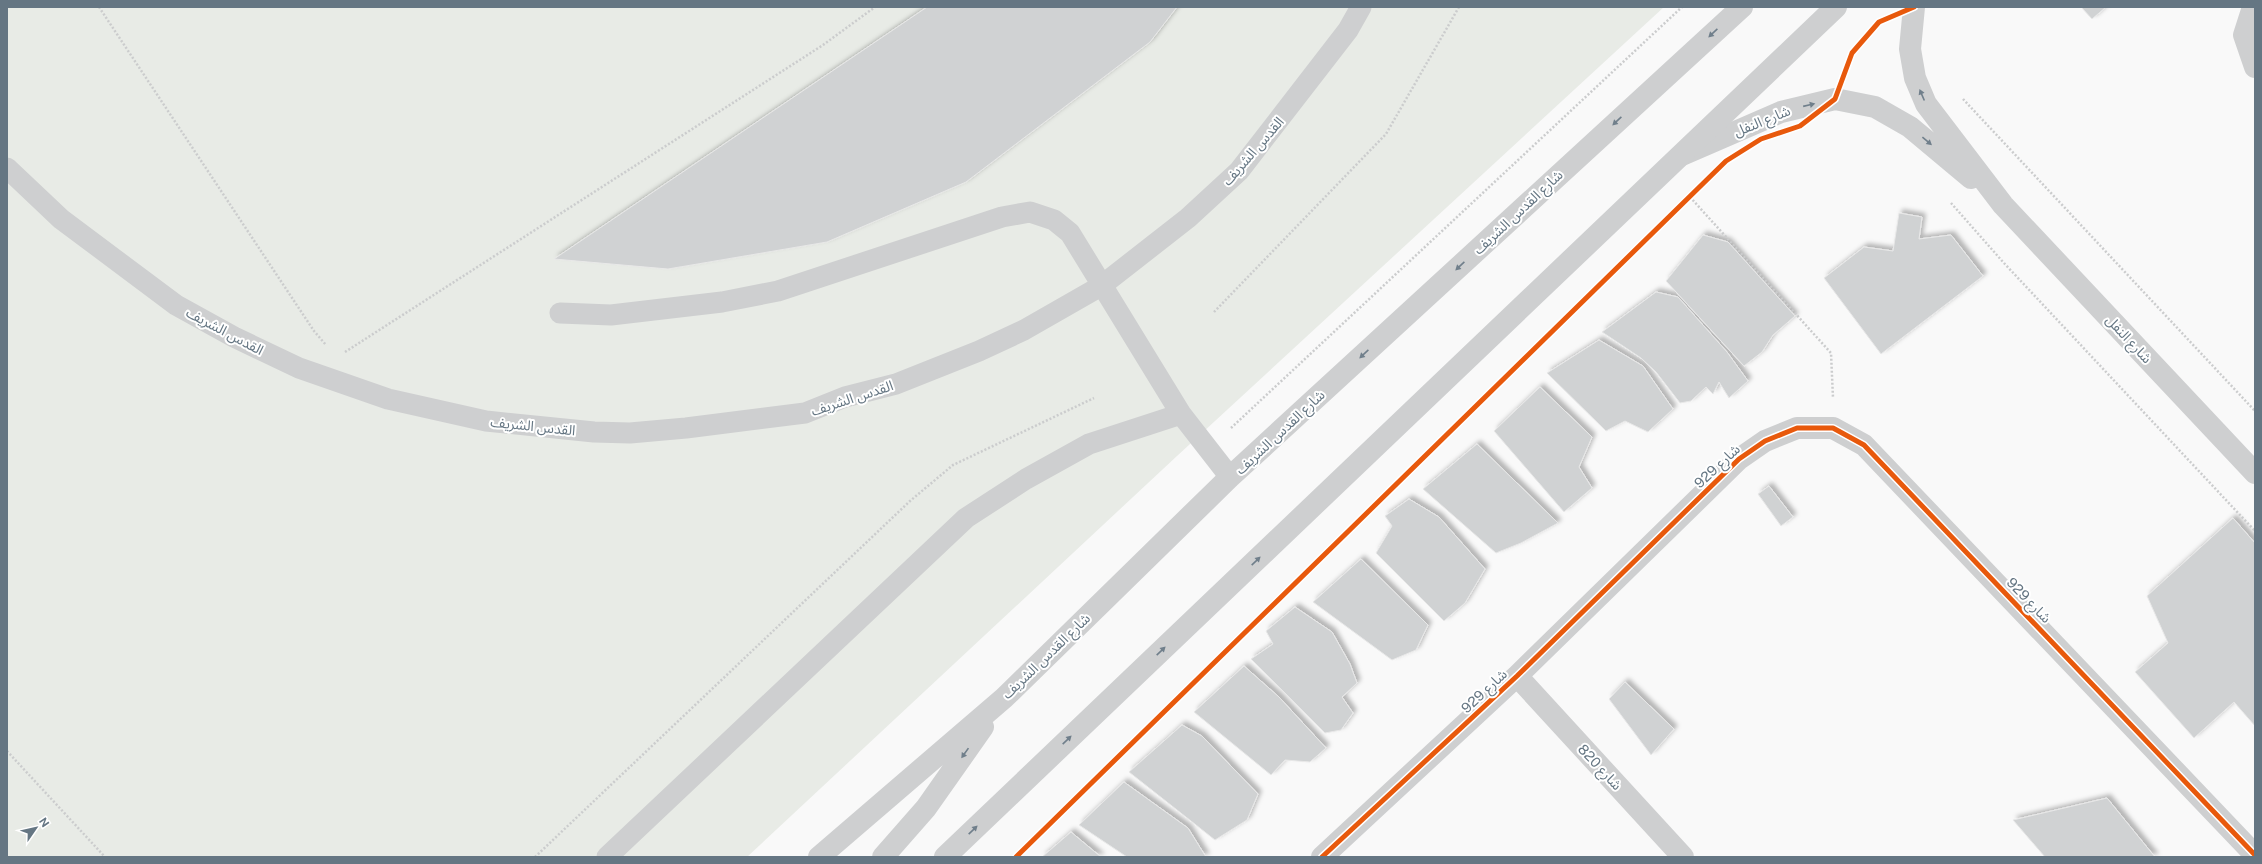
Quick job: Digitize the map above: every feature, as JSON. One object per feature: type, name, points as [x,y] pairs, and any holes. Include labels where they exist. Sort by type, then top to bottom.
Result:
[{"type":"street","name":"شارع القدس الشريف","points":[[819,857],[1004,698],[1230,477],[1742,7]]},
{"type":"street","points":[[945,857],[1836,7]]},
{"type":"street","name":"شارع النفل","points":[[1914,7],[1910,48],[1915,78],[1926,104],[2003,205],[2255,473]]},
{"type":"street","points":[[2253,7],[2244,35],[2255,67]]},
{"type":"street","name":"شارع النفل","points":[[1682,155],[1781,112],[1835,99],[1875,107],[1910,127],[2003,205]]},
{"type":"street","name":"شارع 929","points":[[1322,857],[1517,676],[1739,459],[1765,441],[1797,428],[1833,428],[1864,445],[2255,855]]},
{"type":"street","name":"شارع 820","points":[[1517,676],[1683,857]]},
{"type":"street","points":[[883,857],[926,808],[1004,698]]},
{"type":"lane","name":"القدس الشريف","points":[[7,168],[61,219],[176,305],[234,337],[299,368],[388,399],[486,421],[537,428],[630,433],[805,413],[845,397],[896,384],[979,351],[1024,330],[1101,286],[1188,218],[1240,171],[1348,30],[1361,7]]},
{"type":"lane","points":[[560,313],[611,315],[722,302],[778,291],[995,220],[1030,212],[1054,220],[1070,233],[1101,286],[1181,414],[1230,477]]},
{"type":"lane","points":[[608,857],[966,518],[1026,479],[1089,444],[1181,414]]},
{"type":"path","points":[[99,7],[314,332],[328,347]]},
{"type":"path","points":[[345,353],[823,45],[875,7]]},
{"type":"path","points":[[1214,312],[1386,134],[1459,7]]},
{"type":"path","points":[[1208,449],[1682,7]]},
{"type":"path","points":[[1959,94],[2255,412]]},
{"type":"path","points":[[1684,202],[1695,192]]},
{"type":"path","points":[[1690,197],[1831,353],[1833,428]]},
{"type":"path","points":[[1948,200],[2003,262],[2255,531]]},
{"type":"path","points":[[535,857],[910,501],[948,469],[1094,398]]},
{"type":"path","points":[[7,751],[105,857]]},
{"type":"shaded area","points":[[7,7],[1664,7],[1177,456],[747,857],[7,857]]},
{"type":"building","points":[[927,7],[1177,7],[1150,42],[966,182],[827,242],[668,269],[554,259]]},
{"type":"building","points":[[2081,7],[2106,7],[2092,19]]},
{"type":"building","points":[[1899,213],[1922,217],[1919,239],[1951,235],[1983,276],[1881,354],[1824,278],[1864,247],[1893,251]]},
{"type":"building","points":[[1703,235],[1728,242],[1795,316],[1773,335],[1762,352],[1744,366],[1666,281]]},
{"type":"building","points":[[1656,292],[1678,297],[1727,352],[1748,381],[1729,398],[1719,382],[1713,394],[1706,387],[1691,401],[1680,403],[1656,372],[1641,358],[1602,332]]},
{"type":"building","points":[[1599,340],[1643,366],[1673,409],[1648,432],[1625,421],[1606,431],[1547,373]]},
{"type":"building","points":[[1540,387],[1592,437],[1579,467],[1592,488],[1564,512],[1494,431]]},
{"type":"building","points":[[1477,444],[1558,523],[1521,543],[1496,553],[1423,489]]},
{"type":"building","points":[[1769,486],[1793,517],[1781,526],[1758,494]]},
{"type":"building","points":[[1409,499],[1439,517],[1485,569],[1465,603],[1444,621],[1376,553],[1392,526],[1385,516]]},
{"type":"building","points":[[2233,518],[2255,543],[2255,726],[2234,702],[2194,738],[2135,672],[2168,643],[2147,596]]},
{"type":"building","points":[[1361,559],[1428,625],[1416,650],[1392,660],[1313,602]]},
{"type":"building","points":[[1295,607],[1332,632],[1350,664],[1357,683],[1342,697],[1353,713],[1341,730],[1325,733],[1251,659],[1273,644],[1266,631]]},
{"type":"building","points":[[1244,666],[1279,697],[1326,748],[1310,762],[1285,760],[1271,775],[1194,712]]},
{"type":"building","points":[[1625,682],[1674,729],[1651,755],[1609,699]]},
{"type":"building","points":[[1182,725],[1202,736],[1258,794],[1247,820],[1215,840],[1129,772]]},
{"type":"building","points":[[1124,782],[1188,828],[1206,857],[1127,857],[1079,825]]},
{"type":"building","points":[[2107,798],[2155,857],[2045,857],[2013,820]]},
{"type":"building","points":[[1071,832],[1101,857],[1042,857]]},
{"type":"cycle path","points":[[1016,857],[1726,161],[1761,139],[1800,126],[1835,99],[1852,53],[1879,22],[1914,7]]},
{"type":"cycle path","points":[[1322,857],[1517,676],[1739,459],[1765,441],[1797,428],[1833,428],[1864,445],[2255,855]]}]
